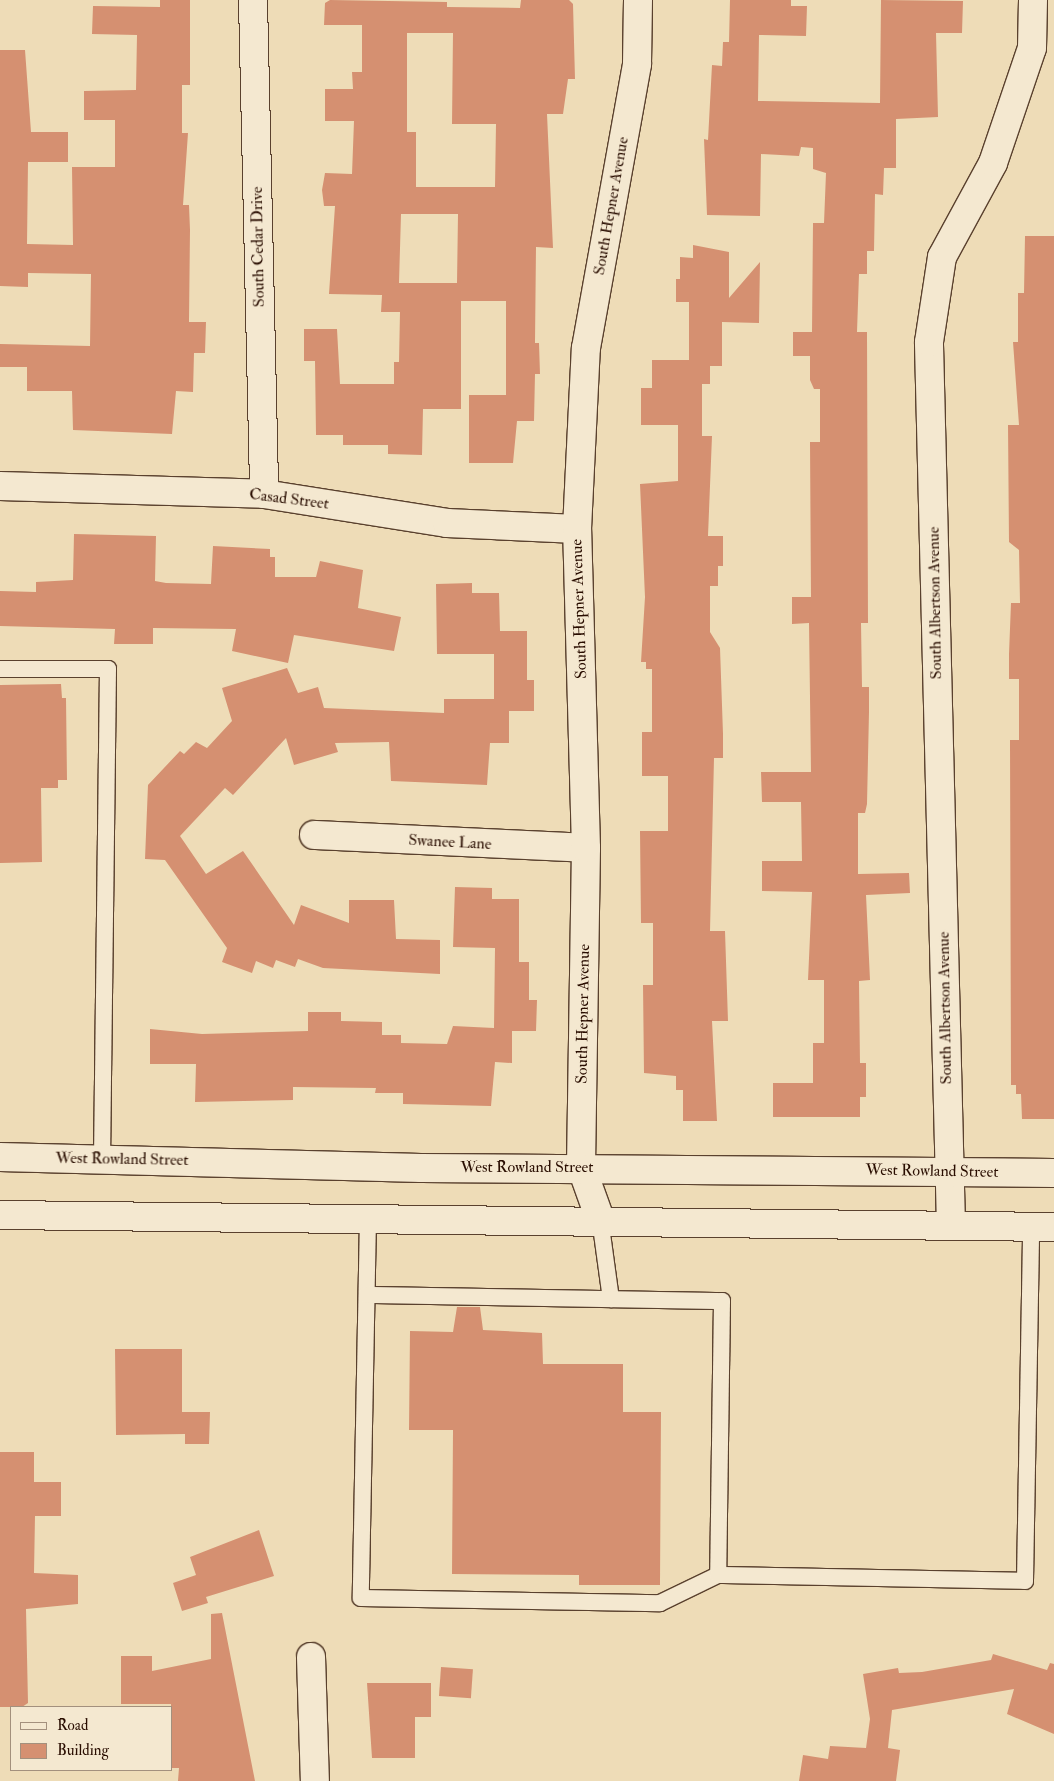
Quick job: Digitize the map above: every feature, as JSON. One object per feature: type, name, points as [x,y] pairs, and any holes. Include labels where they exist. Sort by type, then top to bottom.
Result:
[{"type":"street","name":"South Cedar Drive","points":[[252,0],[264,494]]},
{"type":"street","name":"South Hepner Avenue","points":[[600,1219],[581,1166],[586,848],[576,529],[586,348],[637,64],[638,0]]},
{"type":"street","name":"South Albertson Avenue","points":[[951,1226],[948,1172],[929,342],[942,257],[993,163],[1032,48],[1034,0]]},
{"type":"street","name":"Casad Street","points":[[0,486],[264,494],[447,523],[576,529]]},
{"type":"street","name":"Swanee Lane","points":[[314,835],[586,848]]},
{"type":"street","name":"West Rowland Street","points":[[0,1157],[102,1158],[421,1168],[581,1166],[1054,1173]]},
{"type":"street","points":[[0,1215],[600,1219],[1043,1228]]},
{"type":"street","points":[[311,1657],[315,1781]]},
{"type":"lane","points":[[0,669],[108,669],[102,1158]]},
{"type":"lane","points":[[368,1218],[361,1598],[660,1603],[718,1575],[1025,1581],[1043,1228]]},
{"type":"lane","points":[[600,1219],[611,1299]]},
{"type":"lane","points":[[367,1295],[722,1301],[718,1575]]},
{"type":"building","points":[[160,0],[190,0],[190,85],[182,85],[182,133],[188,133],[183,205],[189,205],[189,322],[206,322],[205,353],[194,353],[193,392],[176,391],[172,434],[73,430],[72,391],[27,391],[27,367],[0,367],[0,344],[90,346],[91,274],[28,273],[28,287],[0,286],[0,50],[25,50],[31,132],[68,132],[68,162],[28,162],[27,244],[73,245],[72,167],[115,167],[115,120],[84,120],[84,91],[136,90],[137,35],[92,34],[93,6],[160,7]]},
{"type":"building","points":[[330,0],[447,2],[447,7],[520,8],[521,0],[569,0],[573,4],[575,79],[568,79],[563,114],[547,114],[553,248],[536,247],[535,343],[539,343],[540,374],[535,374],[534,421],[517,421],[513,463],[469,463],[469,395],[506,395],[506,301],[461,301],[461,409],[423,409],[422,455],[388,454],[388,445],[343,445],[343,435],[316,435],[315,361],[304,361],[304,329],[337,329],[340,384],[394,384],[394,362],[399,362],[400,312],[381,312],[382,295],[329,294],[335,206],[324,206],[322,190],[325,173],[352,174],[354,121],[325,121],[325,89],[353,89],[352,72],[362,72],[362,25],[324,25],[325,3]],"holes":[[[407,33],[453,33],[452,124],[496,124],[495,187],[416,187],[416,132],[407,132]],[[401,214],[458,214],[457,283],[399,283]]]},
{"type":"building","points":[[730,0],[791,0],[791,6],[807,6],[806,36],[759,35],[758,101],[880,103],[881,0],[963,1],[962,33],[936,33],[938,117],[896,119],[896,168],[884,168],[883,195],[875,194],[874,251],[867,251],[867,274],[859,274],[857,332],[867,332],[868,623],[861,623],[862,687],[869,687],[869,712],[867,804],[865,813],[858,813],[858,874],[909,873],[910,893],[866,895],[870,980],[859,981],[860,1063],[866,1063],[866,1097],[860,1097],[860,1117],[773,1117],[773,1083],[813,1083],[813,1043],[824,1043],[824,980],[808,980],[812,892],[762,891],[762,861],[802,861],[801,802],[762,802],[761,772],[811,772],[809,623],[792,624],[792,597],[811,597],[810,442],[820,442],[820,389],[814,389],[810,380],[810,356],[793,356],[793,332],[812,332],[813,223],[824,223],[826,173],[813,169],[813,148],[801,147],[799,156],[761,154],[760,216],[707,215],[704,139],[708,140],[712,65],[722,66],[723,42],[729,42]]},
{"type":"building","points":[[1025,236],[1054,236],[1054,1119],[1022,1119],[1021,1094],[1016,1094],[1016,1085],[1011,1085],[1010,740],[1019,740],[1019,679],[1009,679],[1009,654],[1011,603],[1020,603],[1019,550],[1009,542],[1008,425],[1019,425],[1013,342],[1018,342],[1018,293],[1024,293]]},
{"type":"building","points":[[693,245],[729,252],[729,298],[760,262],[759,323],[722,322],[722,366],[710,366],[710,384],[702,384],[702,436],[712,436],[708,536],[723,536],[723,566],[718,566],[718,586],[710,586],[710,632],[720,648],[723,758],[714,758],[710,931],[725,931],[728,1021],[712,1021],[717,1121],[683,1121],[683,1090],[676,1090],[676,1076],[644,1073],[643,985],[653,985],[653,923],[641,923],[640,831],[668,831],[668,776],[642,776],[642,732],[652,732],[652,669],[646,669],[646,662],[641,662],[645,597],[640,484],[678,481],[678,425],[641,425],[641,388],[652,388],[652,360],[689,360],[689,302],[676,302],[676,279],[680,279],[680,257],[693,258]]},
{"type":"building","points":[[74,534],[156,536],[155,581],[166,583],[211,584],[213,546],[270,549],[270,557],[275,557],[275,577],[316,577],[320,561],[363,570],[358,608],[401,617],[394,651],[294,635],[288,663],[232,651],[236,629],[153,628],[153,644],[114,644],[115,629],[0,626],[0,591],[36,592],[36,582],[73,580]]},
{"type":"building","points":[[472,583],[472,593],[499,593],[500,631],[527,631],[527,680],[534,680],[534,711],[509,711],[509,743],[490,743],[487,785],[391,781],[389,742],[335,743],[338,752],[294,765],[286,738],[233,795],[225,788],[180,836],[206,874],[243,851],[294,925],[301,905],[349,923],[349,900],[394,900],[396,939],[440,940],[440,974],[323,968],[298,959],[295,967],[276,960],[273,968],[256,961],[252,973],[222,962],[227,948],[165,860],[145,859],[148,785],[180,751],[184,754],[196,742],[207,748],[232,721],[222,688],[287,668],[298,693],[318,687],[324,708],[444,713],[444,699],[494,699],[494,654],[437,654],[436,584]]},
{"type":"building","points":[[61,684],[62,698],[66,698],[67,780],[58,780],[58,788],[41,788],[42,862],[0,863],[0,685]]},
{"type":"building","points":[[455,887],[492,888],[492,899],[519,899],[519,962],[529,962],[529,1000],[537,1000],[536,1031],[512,1031],[512,1063],[495,1062],[491,1106],[403,1104],[403,1093],[375,1093],[376,1088],[293,1087],[293,1100],[195,1102],[196,1064],[150,1064],[150,1029],[202,1034],[308,1031],[308,1012],[341,1012],[341,1021],[382,1022],[382,1035],[401,1035],[401,1043],[447,1044],[453,1026],[494,1028],[495,948],[453,947]]},
{"type":"building","points":[[457,1307],[480,1307],[483,1330],[542,1333],[543,1364],[623,1364],[623,1412],[661,1412],[660,1585],[579,1585],[579,1575],[452,1574],[453,1430],[409,1430],[410,1331],[453,1332]]},
{"type":"building","points":[[115,1349],[182,1349],[182,1412],[210,1412],[209,1444],[185,1444],[185,1434],[116,1435]]},
{"type":"building","points":[[0,1452],[34,1452],[34,1482],[61,1482],[61,1516],[35,1516],[34,1573],[78,1575],[78,1604],[26,1609],[28,1703],[24,1706],[0,1707]]},
{"type":"building","points":[[259,1530],[274,1576],[206,1597],[208,1603],[182,1611],[173,1583],[196,1575],[190,1557]]},
{"type":"building","points":[[222,1613],[255,1781],[178,1781],[179,1768],[172,1768],[171,1704],[121,1704],[121,1656],[152,1656],[152,1671],[211,1659],[211,1614]]},
{"type":"building","points":[[993,1654],[1047,1670],[1050,1663],[1054,1664],[1054,1734],[1007,1714],[1014,1689],[892,1710],[888,1748],[900,1750],[896,1781],[799,1781],[803,1755],[828,1759],[830,1746],[866,1748],[870,1719],[863,1674],[898,1668],[899,1673],[922,1672],[991,1660]]},
{"type":"building","points":[[441,1667],[473,1669],[471,1698],[439,1696]]},
{"type":"building","points":[[367,1683],[431,1683],[431,1717],[415,1717],[415,1758],[372,1758]]}]
